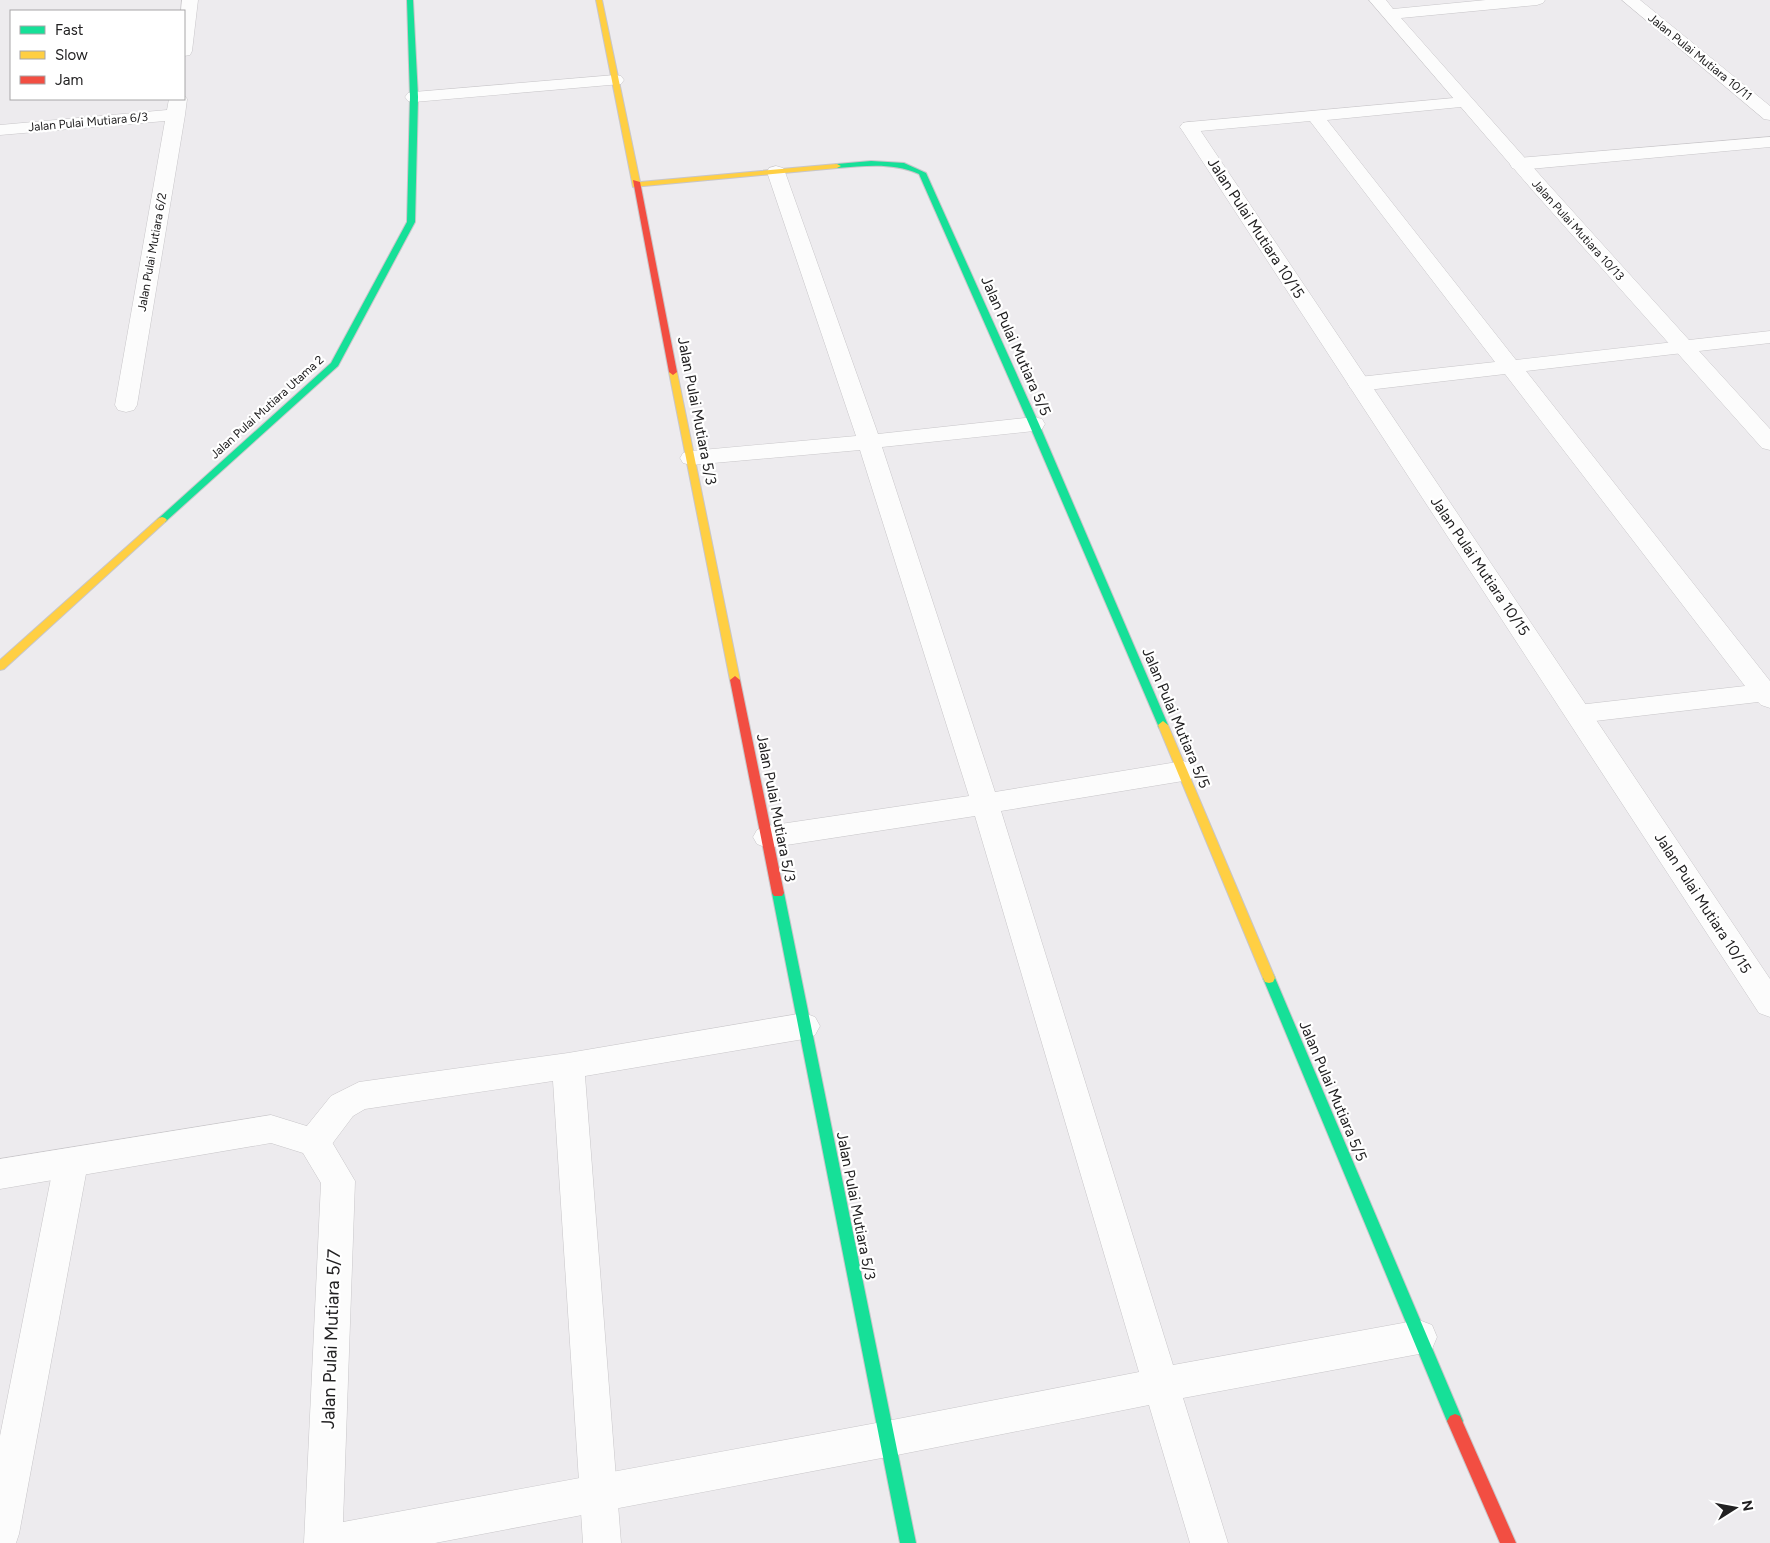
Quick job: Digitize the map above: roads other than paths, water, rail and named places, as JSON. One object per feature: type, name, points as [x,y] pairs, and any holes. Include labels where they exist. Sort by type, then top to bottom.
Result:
[{"type":"street","points":[[185,42],[190,0]]},
{"type":"street","name":"Jalan Pulai Mutiara Utama 2","points":[[0,666],[335,364],[410,222],[414,97],[410,0]]},
{"type":"street","name":"Jalan Pulai Mutiara 5/3","points":[[599,0],[908,1543]]},
{"type":"street","points":[[1384,7],[1537,0]]},
{"type":"street","name":"Jalan Pulai Mutiara 10/11","points":[[1630,0],[1770,115]]},
{"type":"street","name":"Jalan Pulai Mutiara 10/13","points":[[1384,7],[1519,164],[1770,443]]},
{"type":"street","points":[[414,97],[615,80]]},
{"type":"street","points":[[1314,115],[1465,102]]},
{"type":"street","name":"Jalan Pulai Mutiara 6/3","points":[[0,130],[177,107]]},
{"type":"street","name":"Jalan Pulai Mutiara 6/2","points":[[126,405],[177,107]]},
{"type":"street","points":[[1314,115],[1768,694]]},
{"type":"street","name":"Jalan Pulai Mutiara 10/15","points":[[1314,115],[1189,127],[1770,1004]]},
{"type":"street","points":[[1519,164],[1770,142]]},
{"type":"street","name":"Jalan Pulai Mutiara 5/5","points":[[636,185],[871,163],[904,165],[922,173],[1034,424],[1183,771],[1419,1337],[1508,1543]]},
{"type":"street","points":[[776,172],[869,442],[984,804],[1209,1543]]},
{"type":"street","points":[[1359,384],[1770,337]]},
{"type":"street","points":[[691,458],[869,442],[1034,424]]},
{"type":"street","points":[[1578,714],[1768,694]]},
{"type":"street","points":[[767,837],[1183,771]]},
{"type":"street","points":[[0,1174],[272,1129],[314,1142],[342,1106],[359,1096],[568,1066],[804,1026]]},
{"type":"street","points":[[568,1066],[602,1543]]},
{"type":"street","name":"Jalan Pulai Mutiara 5/7","points":[[314,1142],[338,1181],[323,1543]]},
{"type":"street","points":[[0,1534],[71,1163]]},
{"type":"street","points":[[333,1543],[1419,1337]]}]
